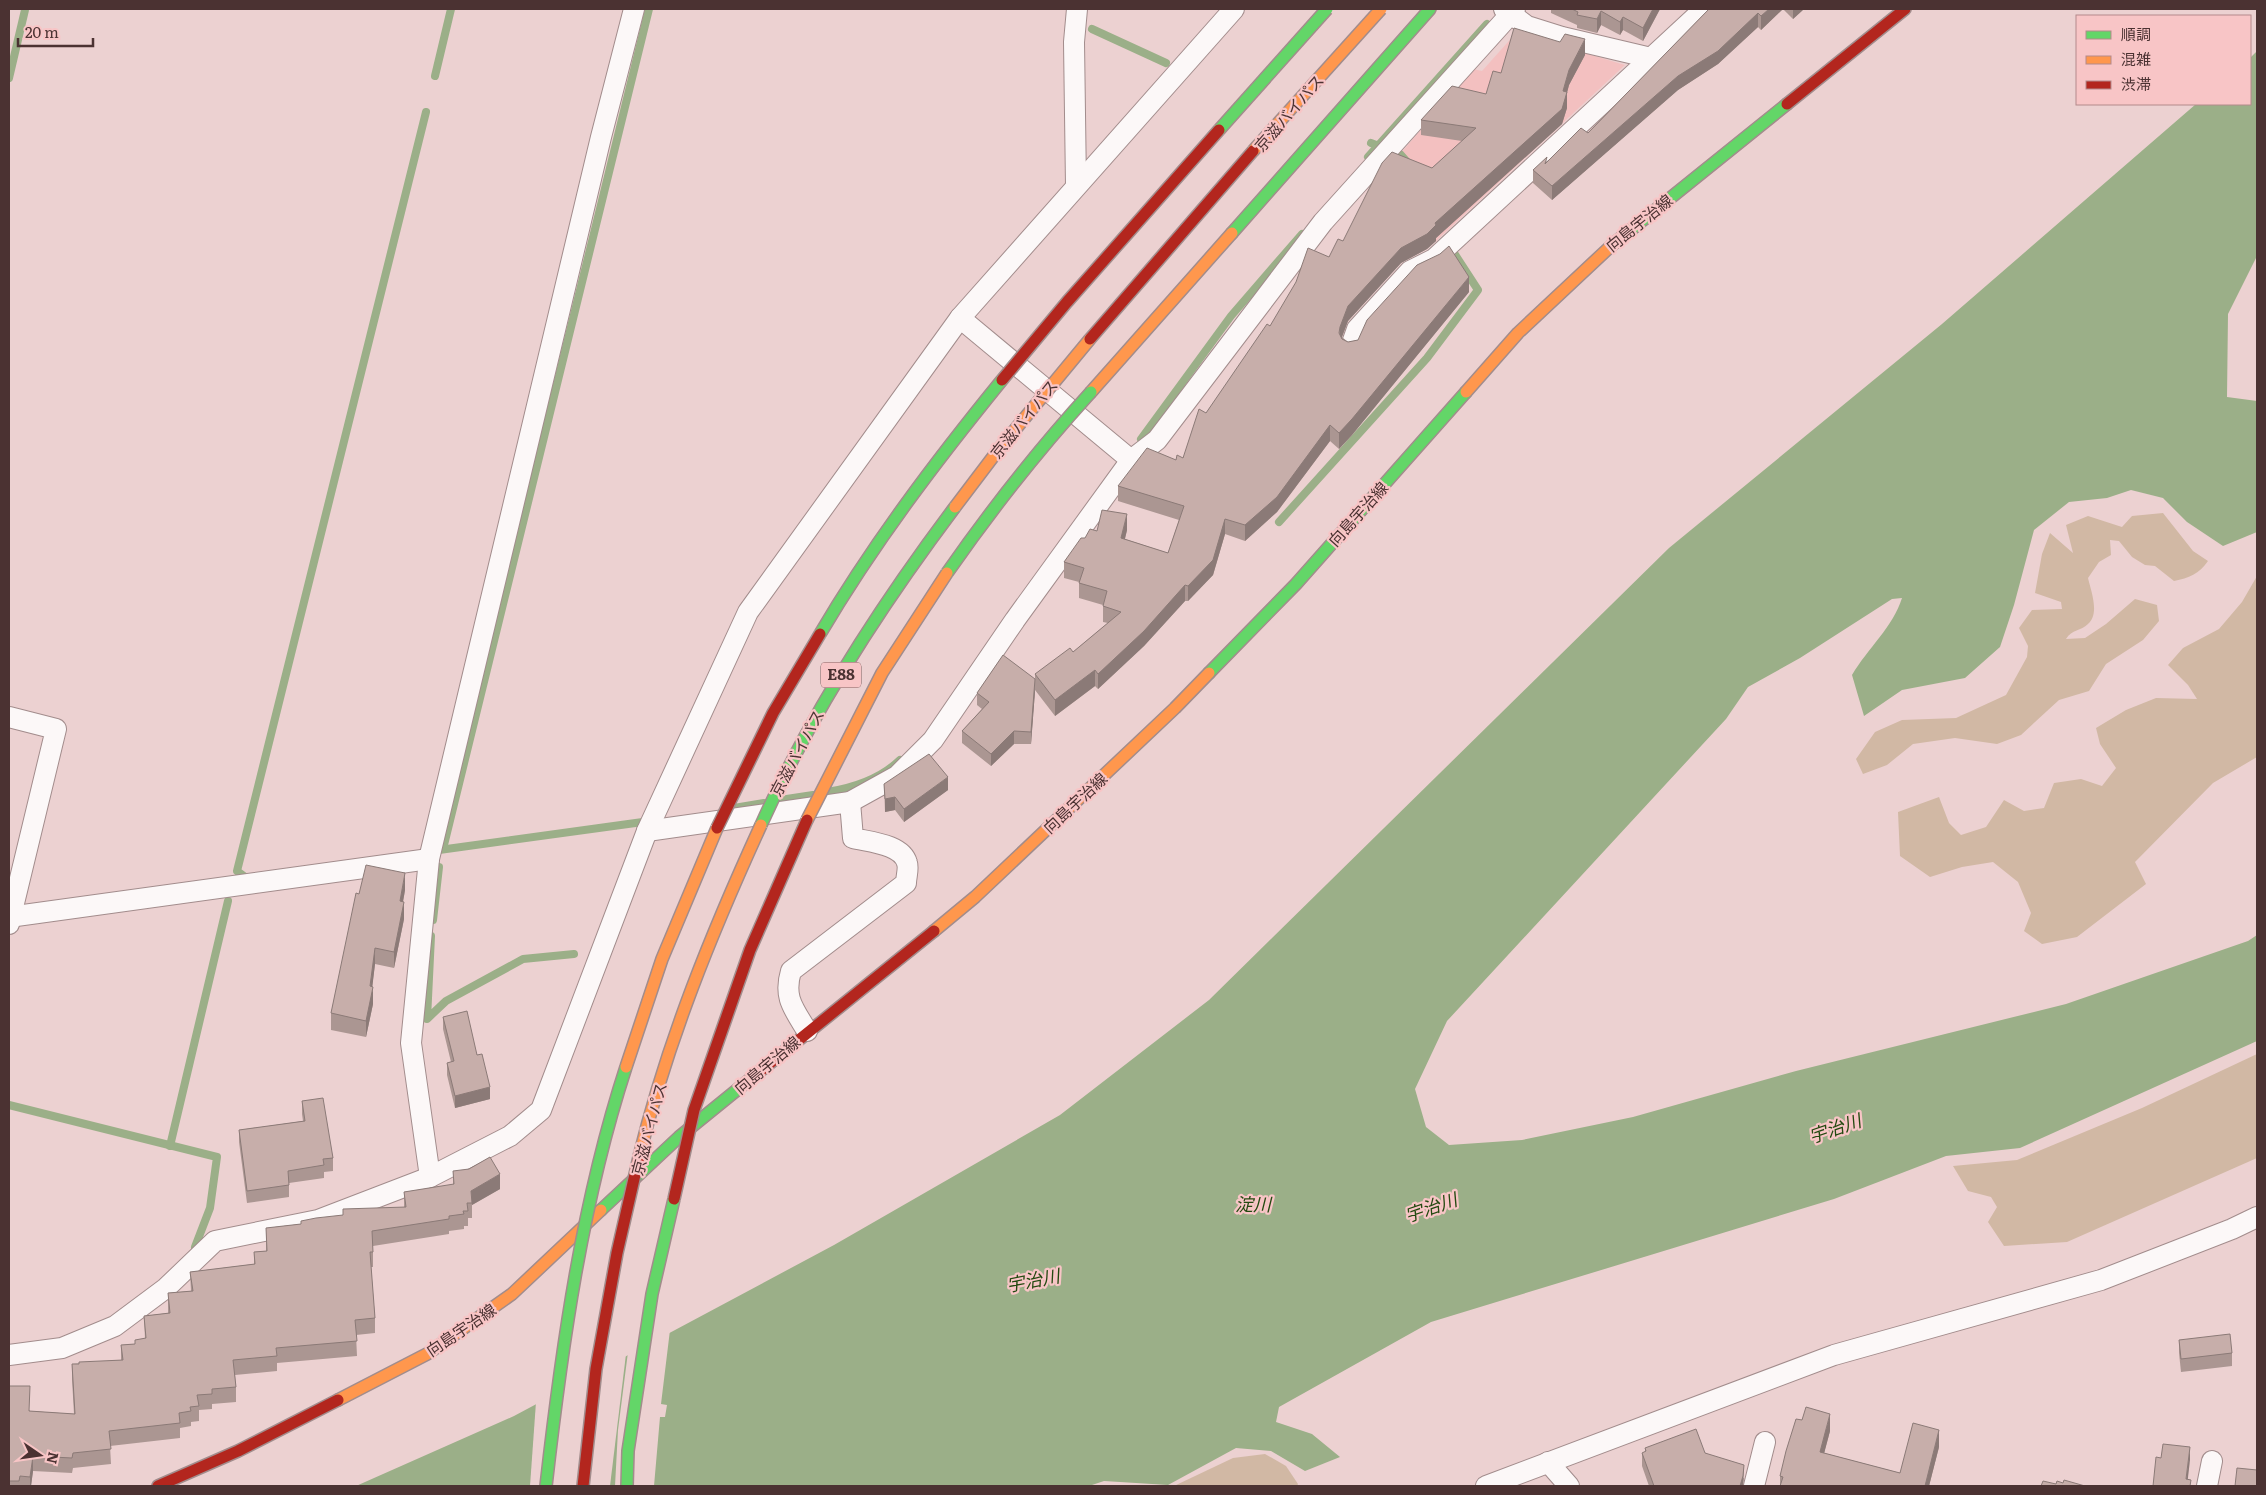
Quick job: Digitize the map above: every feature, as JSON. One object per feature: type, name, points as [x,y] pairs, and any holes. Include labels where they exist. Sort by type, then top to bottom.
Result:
[{"type":"main road","name":"E88","points":[[546,1486],[556,1384],[575,1270],[610,1118],[656,973],[678,916],[722,814],[763,730],[867,558],[917,487],[992,391],[1058,312],[1327,9]]},
{"type":"main road","name":"京滋バイパス","points":[[584,1486],[590,1414],[599,1346],[627,1209],[648,1127],[669,1056],[707,944],[738,870],[790,763],[831,690],[884,607],[950,512],[1025,416],[1090,338],[1381,9]]},
{"type":"main road","points":[[626,1486],[628,1451],[652,1294],[694,1110],[750,950],[806,822],[882,673],[925,604],[969,541],[1062,424],[1430,9]]},
{"type":"main road","name":"向島宇治線","points":[[158,1486],[238,1451],[427,1354],[512,1294],[679,1138],[807,1031],[975,897],[1175,708],[1296,584],[1518,333],[1598,256],[1905,9]]},
{"type":"street","points":[[430,1177],[411,1042],[429,859],[601,137],[634,9]]},
{"type":"street","points":[[1076,186],[1074,42],[1077,9]]},
{"type":"street","points":[[9,1356],[62,1348],[115,1326],[166,1288],[215,1240],[318,1220],[430,1177],[510,1136],[541,1110],[647,831],[748,612],[960,318],[1234,9]]},
{"type":"street","points":[[1351,346],[1357,329],[1410,271],[1434,259],[1704,9]]},
{"type":"street","points":[[647,831],[850,802],[897,776],[933,740],[1015,620],[1131,460],[1157,440],[1323,222],[1510,11],[1527,26],[1562,37],[1652,58]]},
{"type":"street","points":[[960,318],[1131,460]]},
{"type":"street","points":[[9,717],[56,729],[9,919],[429,859]]},
{"type":"street","points":[[807,1031],[788,999],[787,985],[791,971],[906,883],[908,864],[902,853],[887,846],[852,838],[850,802]]},
{"type":"street","points":[[1486,1486],[1834,1355],[2101,1280],[2232,1229],[2257,1217]]},
{"type":"street","points":[[1754,1486],[1765,1442]]},
{"type":"street","points":[[2207,1486],[2212,1461]]},
{"type":"street","points":[[1548,1462],[1569,1486]]},
{"type":"shaded area","points":[[1516,33],[1625,65],[1436,241],[1392,222],[1409,165],[1400,154],[1473,69],[1482,71]]},
{"type":"shaded area","points":[[2163,513],[2193,551],[2208,561],[2193,575],[2174,581],[2155,566],[2145,565],[2132,557],[2119,541],[2110,540],[2111,555],[2099,562],[2088,578],[2094,602],[2092,620],[2071,633],[2066,639],[2085,638],[2106,624],[2135,599],[2157,605],[2159,621],[2143,640],[2106,664],[2089,691],[2059,700],[2021,735],[1997,744],[1955,738],[1913,744],[1887,765],[1863,774],[1856,759],[1875,732],[1902,720],[1956,718],[2006,695],[2027,657],[2028,646],[2019,628],[2032,610],[2062,609],[2061,602],[2035,593],[2042,554],[2050,533],[2073,553],[2066,525],[2088,516],[2122,527],[2132,516]]},
{"type":"shaded area","points":[[2257,576],[2257,757],[2213,783],[2135,862],[2146,884],[2077,937],[2042,944],[2024,931],[2031,913],[2018,882],[1993,862],[1962,867],[1930,877],[1900,856],[1898,812],[1939,797],[1949,823],[1961,835],[1986,827],[2004,800],[2024,811],[2044,808],[2054,783],[2081,779],[2102,786],[2116,768],[2100,744],[2096,728],[2126,710],[2156,698],[2197,699],[2188,685],[2168,665],[2183,648],[2219,629],[2242,602]]},
{"type":"shaded area","points":[[2257,1054],[2257,1158],[2067,1242],[2004,1246],[1988,1222],[1997,1207],[1991,1197],[1968,1191],[1953,1166],[2017,1160],[2142,1108]]},
{"type":"shaded area","points":[[1265,1454],[1286,1466],[1298,1484],[1297,1486],[1174,1486],[1233,1458]]},
{"type":"water","name":"淀川","points":[[2257,51],[2257,256],[2228,314],[2227,397],[2257,401],[2257,532],[2223,546],[2187,522],[2163,498],[2131,490],[2107,498],[2069,502],[2034,530],[2014,605],[2000,647],[1965,678],[1902,690],[1864,716],[1852,675],[1893,618],[1902,598],[1892,599],[1800,658],[1748,687],[1726,719],[1447,1021],[1415,1089],[1426,1127],[1449,1145],[1522,1140],[1633,1117],[1796,1071],[2066,1004],[2248,941],[2257,935],[2257,1041],[2020,1148],[1946,1156],[1834,1199],[1431,1322],[1279,1407],[1276,1422],[1312,1434],[1340,1457],[1305,1471],[1271,1451],[1236,1448],[1168,1485],[1104,1481],[1089,1486],[356,1486],[514,1416],[834,1245],[1060,1115],[1209,1000],[1669,548],[1942,324],[2195,105],[2251,105],[2251,57]]},
{"type":"pier","points":[[670,1330],[661,1404],[667,1405],[665,1417],[660,1417],[654,1486],[615,1486],[618,1430],[628,1352]]},
{"type":"pier","points":[[626,1354],[610,1486],[530,1486],[536,1402]]},
{"type":"building","points":[[1572,9],[1653,9],[1643,28],[1623,17],[1620,22],[1601,11],[1597,19],[1577,15],[1578,12]]},
{"type":"building","points":[[1709,9],[1769,9],[1761,16],[1758,13],[1718,51],[1678,76],[1552,186],[1533,170],[1547,157],[1545,164],[1581,128],[1588,133]]},
{"type":"building","points":[[1514,28],[1560,42],[1565,34],[1585,39],[1569,70],[1563,91],[1567,92],[1562,109],[1435,223],[1436,225],[1427,234],[1401,248],[1348,306],[1339,333],[1342,339],[1348,342],[1358,340],[1367,320],[1417,265],[1440,254],[1449,246],[1469,277],[1339,433],[1330,425],[1277,497],[1245,525],[1225,519],[1213,560],[1188,586],[1185,585],[1144,631],[1098,674],[1095,670],[1055,700],[1035,674],[1070,648],[1073,652],[1121,612],[1103,606],[1107,591],[1079,583],[1084,568],[1064,562],[1081,538],[1085,538],[1090,529],[1097,531],[1102,510],[1127,514],[1121,538],[1168,553],[1184,506],[1118,486],[1147,448],[1176,460],[1177,455],[1183,458],[1199,409],[1206,413],[1267,324],[1270,326],[1296,282],[1308,248],[1329,257],[1338,239],[1343,241],[1382,163],[1392,152],[1432,168],[1476,128],[1421,120],[1452,86],[1486,94],[1493,71],[1501,73]]},
{"type":"building","points":[[1003,655],[1035,679],[1031,732],[1014,731],[991,754],[962,731],[989,702],[977,693]]},
{"type":"building","points":[[929,754],[948,777],[904,809],[895,797],[885,799],[884,784]]},
{"type":"building","points":[[366,865],[405,873],[400,901],[404,902],[394,952],[375,948],[370,986],[373,987],[366,1021],[331,1013],[356,893],[359,894]]},
{"type":"building","points":[[467,1011],[477,1055],[482,1054],[490,1087],[455,1096],[447,1063],[454,1061],[443,1017]]},
{"type":"building","points":[[323,1098],[333,1158],[323,1159],[324,1165],[288,1171],[289,1185],[247,1191],[239,1130],[305,1121],[302,1101]]},
{"type":"building","points":[[490,1157],[500,1174],[471,1191],[472,1203],[467,1203],[468,1211],[463,1211],[464,1214],[449,1216],[449,1219],[372,1231],[373,1252],[370,1252],[375,1318],[355,1320],[357,1341],[276,1348],[277,1356],[233,1360],[236,1387],[212,1389],[212,1394],[197,1395],[199,1406],[190,1407],[191,1411],[179,1413],[180,1423],[109,1431],[111,1449],[73,1453],[72,1458],[33,1456],[30,1477],[20,1476],[19,1481],[9,1481],[9,1386],[30,1386],[29,1411],[75,1414],[72,1364],[123,1360],[121,1345],[135,1344],[135,1340],[146,1338],[144,1316],[170,1313],[168,1293],[193,1291],[190,1272],[255,1264],[254,1252],[267,1251],[266,1228],[301,1224],[301,1221],[343,1215],[343,1209],[406,1207],[404,1192],[454,1184],[453,1171],[469,1169]]},
{"type":"building","points":[[2230,1334],[2232,1353],[2181,1359],[2179,1340]]},
{"type":"building","points":[[1806,1407],[1830,1414],[1820,1452],[1900,1473],[1913,1423],[1939,1430],[1925,1486],[1780,1486],[1783,1477],[1780,1476],[1796,1419],[1802,1420]]},
{"type":"building","points":[[1696,1429],[1705,1453],[1744,1465],[1740,1486],[1654,1486],[1642,1453],[1646,1451],[1645,1448]]},
{"type":"building","points":[[2163,1444],[2190,1447],[2186,1479],[2191,1480],[2190,1486],[2153,1486],[2156,1457],[2161,1458]]},
{"type":"building","points":[[2237,1468],[2257,1470],[2257,1486],[2235,1486]]},
{"type":"building","points":[[2064,1480],[2085,1486],[2041,1486],[2043,1481],[2056,1484],[2057,1481],[2063,1483]]},
{"type":"waterway","points":[[435,76],[451,9]]},
{"type":"waterway","points":[[443,849],[649,9]]},
{"type":"waterway","points":[[9,78],[25,10]]},
{"type":"waterway","points":[[1368,157],[1487,24]]},
{"type":"waterway","points":[[1092,29],[1166,63]]},
{"type":"waterway","points":[[245,877],[237,871],[426,112]]},
{"type":"waterway","points":[[1371,143],[1400,154],[1408,163]]},
{"type":"waterway","points":[[1141,439],[1231,316],[1302,234]]},
{"type":"waterway","points":[[1279,522],[1427,358],[1478,290],[1454,253]]},
{"type":"waterway","points":[[827,792],[866,782],[892,767],[900,760]]},
{"type":"waterway","points":[[780,800],[813,795]]},
{"type":"waterway","points":[[734,808],[764,803]]},
{"type":"waterway","points":[[432,851],[650,821]]},
{"type":"waterway","points":[[433,920],[439,867]]},
{"type":"waterway","points":[[170,1146],[228,901]]},
{"type":"waterway","points":[[431,936],[427,1019],[446,1001],[523,959],[574,954]]},
{"type":"waterway","points":[[9,1105],[217,1157],[210,1208],[195,1247]]},
{"type":"traffic: fast","points":[[1219,130],[1327,9]]},
{"type":"traffic: fast","points":[[1232,233],[1430,9]]},
{"type":"traffic: fast","points":[[1612,245],[1787,104]]},
{"type":"traffic: fast","points":[[820,634],[883,535],[953,441],[1002,380]]},
{"type":"traffic: fast","points":[[947,573],[1016,480],[1091,392]]},
{"type":"traffic: fast","points":[[1209,673],[1296,584],[1466,392]]},
{"type":"traffic: fast","points":[[761,825],[802,742],[849,660],[901,582],[955,507]]},
{"type":"traffic: fast","points":[[546,1486],[559,1380],[576,1274],[597,1170],[626,1067]]},
{"type":"traffic: fast","points":[[601,1210],[679,1137],[759,1072]]},
{"type":"traffic: fast","points":[[627,1486],[628,1451],[652,1294],[674,1199]]},
{"type":"traffic: slow","points":[[1253,151],[1381,9]]},
{"type":"traffic: slow","points":[[1091,392],[1232,233]]},
{"type":"traffic: slow","points":[[1466,392],[1518,333],[1612,245]]},
{"type":"traffic: slow","points":[[955,507],[999,449],[1090,339]]},
{"type":"traffic: slow","points":[[807,820],[882,673],[947,573]]},
{"type":"traffic: slow","points":[[934,931],[975,897],[1175,708],[1209,673]]},
{"type":"traffic: slow","points":[[639,1157],[663,1072],[692,988],[725,906],[761,825]]},
{"type":"traffic: slow","points":[[626,1067],[662,959],[717,828]]},
{"type":"traffic: slow","points":[[338,1400],[427,1354],[512,1294],[601,1210]]},
{"type":"traffic: jam","points":[[1787,104],[1905,9]]},
{"type":"traffic: jam","points":[[1002,380],[1067,302],[1219,130]]},
{"type":"traffic: jam","points":[[1090,339],[1253,151]]},
{"type":"traffic: jam","points":[[717,828],[773,713],[820,634]]},
{"type":"traffic: jam","points":[[674,1199],[694,1110],[750,950],[807,820]]},
{"type":"traffic: jam","points":[[759,1072],[934,931]]},
{"type":"traffic: jam","points":[[583,1486],[596,1369],[617,1253],[639,1157]]},
{"type":"traffic: jam","points":[[158,1486],[238,1451],[338,1400]]},
{"type":"water label","name":"宇治川","points":[[1835,1129]]},
{"type":"water label","name":"宇治川","points":[[1431,1208]]},
{"type":"water label","name":"宇治川","points":[[1033,1281]]}]
